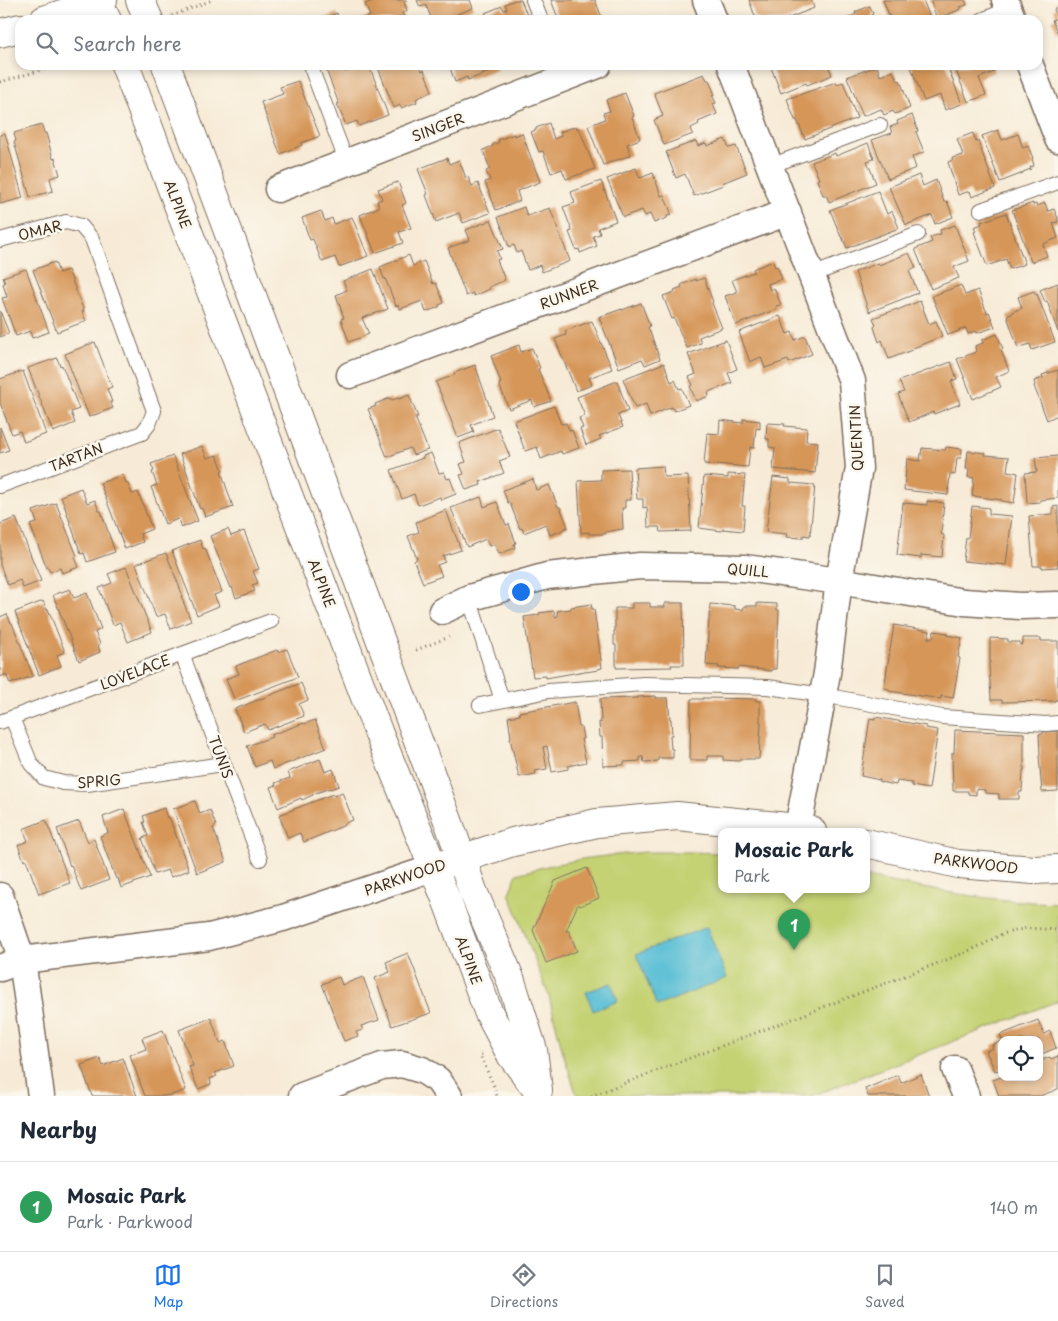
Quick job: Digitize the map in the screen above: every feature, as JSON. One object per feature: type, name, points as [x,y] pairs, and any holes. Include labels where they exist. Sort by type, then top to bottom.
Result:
[{"type":"street","points":[[140,0],[156,15]]},
{"type":"street","points":[[706,0],[712,15]]},
{"type":"street","points":[[67,15],[103,7]]},
{"type":"street","points":[[0,33],[15,29]]},
{"type":"street","name":"ALPINE","points":[[128,70],[375,725],[488,1011],[511,1055],[539,1093]]},
{"type":"street","name":"ALPINE","points":[[168,70],[462,857],[473,891],[510,978],[534,1050],[539,1093]]},
{"type":"street","name":"QUENTIN","points":[[733,70],[852,381],[859,468],[839,581],[805,828]]},
{"type":"street","points":[[1032,70],[1058,139]]},
{"type":"street","name":"SINGER","points":[[278,190],[347,163],[561,72]]},
{"type":"street","name":"RUNNER","points":[[350,375],[788,212]]},
{"type":"street","name":"QUILL","points":[[442,611],[469,598],[546,576],[640,566],[745,568],[839,581],[964,602],[1020,606],[1058,605]]},
{"type":"street","name":"PARKWOOD","points":[[11,964],[210,937],[283,918],[462,857],[513,842],[597,823],[677,816],[787,828]]},
{"type":"street","name":"PARKWOOD","points":[[870,844],[958,864],[1058,870]]},
{"type":"street","points":[[0,896],[11,964],[41,1096]]},
{"type":"street","points":[[302,1096],[382,1066],[402,1064],[422,1070],[438,1080],[449,1096]]},
{"type":"street","points":[[955,1069],[966,1096]]},
{"type":"lane","points":[[533,0],[539,15]]},
{"type":"lane","points":[[996,15],[1009,10]]},
{"type":"lane","points":[[312,70],[347,163]]},
{"type":"lane","points":[[770,166],[880,125]]},
{"type":"lane","points":[[981,210],[1058,182]]},
{"type":"lane","name":"OMAR","points":[[0,240],[66,222],[81,226],[92,239],[154,411],[149,424]]},
{"type":"lane","points":[[812,276],[918,234]]},
{"type":"lane","name":"TARTAN","points":[[0,486],[142,433],[149,424]]},
{"type":"lane","points":[[469,598],[502,700]]},
{"type":"lane","name":"LOVELACE","points":[[6,720],[271,621]]},
{"type":"lane","name":"TUNIS","points":[[182,654],[260,859]]},
{"type":"lane","points":[[480,705],[548,691],[644,684],[768,687],[942,717],[1046,724],[1058,723]]},
{"type":"lane","name":"SPRIG","points":[[6,720],[31,764],[44,778],[63,783],[87,784],[223,764]]},
{"type":"path","points":[[168,15],[212,0]]},
{"type":"path","points":[[0,82],[42,70]]},
{"type":"path","points":[[416,650],[449,637]]},
{"type":"path","points":[[591,1096],[954,957],[1002,934],[1027,928],[1058,930]]},
{"type":"path","points":[[487,1053],[480,1055],[497,1096]]},
{"type":"green space","points":[[645,852],[718,853],[718,893],[870,893],[870,878],[986,898],[1058,903],[1058,1001],[812,1096],[577,1096],[563,1053],[549,997],[509,893],[517,874],[588,858]]},
{"type":"water","points":[[707,927],[727,978],[657,1006],[636,954]]},
{"type":"water","points":[[611,983],[618,1001],[593,1011],[586,992]]},
{"type":"building","points":[[375,0],[406,0],[404,2],[407,11],[402,13],[403,15],[370,15],[365,4]]},
{"type":"building","points":[[417,0],[470,0],[473,8],[455,15],[430,15],[426,5],[420,7]]},
{"type":"building","points":[[521,0],[527,15],[486,15],[485,13],[502,6],[504,10],[507,9],[505,4]]},
{"type":"building","points":[[551,0],[595,0],[601,15],[557,15]]},
{"type":"building","points":[[749,0],[811,0],[814,8],[796,15],[755,15]]},
{"type":"building","points":[[883,0],[923,0],[929,15],[889,15]]},
{"type":"building","points":[[930,0],[965,0],[967,5],[960,7],[961,9],[947,15],[936,15]]},
{"type":"building","points":[[870,6],[873,14],[854,15],[856,14],[855,12]]},
{"type":"building","points":[[1058,7],[1058,34],[1052,20],[1057,18],[1054,9]]},
{"type":"building","points":[[344,70],[345,72],[350,70],[371,70],[388,115],[359,126],[357,121],[346,125],[327,72]]},
{"type":"building","points":[[379,70],[424,70],[432,91],[416,99],[417,102],[401,108],[400,105],[394,108]]},
{"type":"building","points":[[451,70],[494,70],[468,80],[467,77],[455,82]]},
{"type":"building","points":[[772,70],[830,70],[832,75],[781,93]]},
{"type":"building","points":[[866,70],[878,70],[880,76],[893,71],[898,81],[900,80],[910,108],[895,114],[893,111],[884,115],[881,109],[863,116],[847,77]]},
{"type":"building","points":[[912,70],[949,70],[962,104],[945,110],[940,95],[924,101]]},
{"type":"building","points":[[956,70],[993,70],[994,72],[979,78],[986,95],[968,102]]},
{"type":"building","points":[[704,74],[707,80],[709,80],[715,95],[712,95],[716,103],[713,104],[717,114],[698,122],[699,124],[691,128],[693,134],[664,145],[654,120],[663,116],[654,93]]},
{"type":"building","points":[[298,81],[320,136],[280,154],[261,102],[283,94],[280,87]]},
{"type":"building","points":[[836,82],[837,84],[843,82],[857,118],[805,139],[787,99]]},
{"type":"building","points":[[625,93],[640,139],[627,144],[631,155],[603,165],[588,126],[605,119],[603,113],[610,111],[606,100]]},
{"type":"building","points":[[912,115],[924,152],[912,157],[916,168],[888,179],[872,140],[892,133],[890,127],[898,124],[897,121]]},
{"type":"building","points":[[549,123],[554,139],[561,136],[560,132],[576,126],[577,129],[579,128],[595,169],[566,179],[562,169],[551,173],[543,151],[539,152],[531,132]]},
{"type":"building","points":[[42,125],[60,175],[50,178],[53,191],[30,197],[14,142],[16,141],[14,133]]},
{"type":"building","points":[[998,130],[1002,140],[1018,134],[1023,148],[1028,146],[1034,166],[1023,173],[1000,182],[982,136]]},
{"type":"building","points":[[5,133],[23,198],[0,204],[0,135]]},
{"type":"building","points":[[522,133],[540,182],[517,191],[520,201],[496,210],[485,182],[490,180],[486,171],[490,169],[483,150],[499,142],[498,140]]},
{"type":"building","points":[[973,133],[976,142],[978,141],[995,188],[972,197],[970,191],[958,195],[948,162],[953,160],[952,158],[963,155],[957,139]]},
{"type":"building","points":[[725,139],[729,148],[736,146],[747,173],[694,196],[685,174],[676,178],[666,152],[696,141],[698,146],[706,143],[707,146]]},
{"type":"building","points":[[868,143],[874,159],[867,161],[876,183],[829,202],[826,195],[823,195],[812,162],[835,153],[836,156]]},
{"type":"building","points":[[447,158],[449,164],[459,160],[466,178],[468,177],[472,186],[478,183],[490,213],[463,223],[459,213],[436,222],[418,169]]},
{"type":"building","points":[[636,168],[640,178],[653,173],[661,196],[664,195],[672,215],[654,223],[650,214],[645,216],[642,210],[623,217],[607,179]]},
{"type":"building","points":[[919,175],[923,186],[936,180],[944,202],[947,201],[953,217],[935,224],[932,215],[906,225],[889,187]]},
{"type":"building","points":[[601,181],[616,221],[598,228],[600,234],[593,236],[597,246],[580,253],[579,249],[576,250],[569,232],[572,231],[563,207],[575,203],[571,192]]},
{"type":"building","points":[[398,182],[406,203],[402,205],[411,228],[399,232],[403,243],[375,253],[360,215],[379,207],[377,201],[382,199],[378,189]]},
{"type":"building","points":[[878,191],[887,214],[892,211],[899,228],[847,248],[830,210]]},
{"type":"building","points":[[1033,203],[1033,205],[1036,204],[1037,206],[1045,203],[1048,211],[1054,209],[1058,222],[1053,223],[1058,238],[1043,244],[1047,256],[1031,262],[1012,210]]},
{"type":"building","points":[[524,207],[527,216],[550,208],[570,261],[542,272],[540,265],[528,270],[521,251],[517,253],[514,245],[509,247],[498,217]]},
{"type":"building","points":[[321,211],[325,221],[332,218],[334,224],[352,217],[368,256],[339,267],[335,257],[322,262],[313,239],[310,240],[302,218]]},
{"type":"building","points":[[1006,213],[1025,264],[1010,269],[1006,259],[987,266],[974,232],[976,231],[974,227],[982,224],[981,222]]},
{"type":"building","points":[[491,220],[503,249],[497,251],[500,259],[497,260],[505,280],[474,296],[473,293],[466,296],[448,248],[470,240],[466,230]]},
{"type":"building","points":[[955,225],[969,261],[954,267],[959,278],[931,289],[915,249],[932,242],[930,237],[941,234],[940,230]]},
{"type":"building","points":[[909,253],[916,268],[909,271],[918,293],[869,312],[855,272]]},
{"type":"building","points":[[409,255],[413,266],[424,261],[433,284],[436,283],[444,303],[439,305],[439,307],[426,312],[422,301],[400,309],[398,305],[396,306],[380,267]]},
{"type":"building","points":[[773,261],[782,279],[768,284],[770,290],[774,288],[781,305],[776,306],[777,309],[736,325],[725,296],[737,292],[732,280],[754,272],[753,269]]},
{"type":"building","points":[[55,262],[59,273],[68,270],[86,321],[57,332],[33,270]]},
{"type":"building","points":[[26,269],[49,332],[32,338],[30,331],[16,336],[2,298],[7,297],[3,277]]},
{"type":"building","points":[[373,269],[388,309],[362,318],[369,334],[349,342],[341,319],[344,318],[336,295],[347,290],[343,281]]},
{"type":"building","points":[[704,278],[722,328],[699,337],[701,343],[687,348],[663,296],[675,292],[674,290],[682,287],[681,285]]},
{"type":"building","points":[[1058,283],[1058,332],[1047,301],[1045,302],[1040,290]]},
{"type":"building","points":[[961,285],[965,295],[978,290],[995,327],[968,334],[966,328],[948,335],[932,296]]},
{"type":"building","points":[[1034,291],[1037,294],[1055,342],[1032,350],[1030,344],[1018,348],[1007,316],[1022,308],[1018,297]]},
{"type":"building","points":[[920,301],[929,324],[936,321],[942,336],[889,359],[882,340],[879,342],[873,318]]},
{"type":"building","points":[[641,303],[660,359],[645,365],[642,359],[619,368],[599,317]]},
{"type":"building","points":[[0,311],[9,333],[0,337]]},
{"type":"building","points":[[780,316],[787,334],[792,332],[795,340],[805,336],[812,354],[789,363],[788,360],[765,368],[761,357],[750,362],[739,332]]},
{"type":"building","points":[[592,321],[612,369],[589,378],[592,385],[576,391],[555,339],[566,335],[565,331]]},
{"type":"building","points":[[997,334],[1009,371],[996,377],[1001,387],[973,399],[957,359],[976,352],[975,346],[983,343],[982,340]]},
{"type":"building","points":[[726,340],[737,369],[728,373],[732,383],[708,392],[709,396],[696,401],[690,386],[693,385],[689,377],[696,374],[688,354]]},
{"type":"building","points":[[95,342],[112,387],[107,389],[113,408],[89,417],[65,354]]},
{"type":"building","points":[[519,345],[521,352],[532,348],[551,401],[534,407],[532,400],[509,409],[491,356]]},
{"type":"building","points":[[57,358],[60,366],[62,365],[79,409],[71,412],[75,423],[53,432],[28,368]]},
{"type":"building","points":[[951,362],[957,379],[951,381],[960,404],[909,422],[898,394],[904,392],[899,381]]},
{"type":"building","points":[[664,363],[671,382],[675,380],[679,389],[682,388],[689,405],[674,411],[672,407],[650,416],[646,404],[635,408],[623,379]]},
{"type":"building","points":[[475,365],[493,416],[471,425],[474,432],[458,438],[436,382]]},
{"type":"building","points":[[1058,370],[1058,415],[1047,420],[1034,386],[1034,381],[1043,378],[1042,375]]},
{"type":"building","points":[[23,371],[46,434],[24,442],[20,431],[12,434],[0,403],[0,379]]},
{"type":"building","points":[[617,381],[628,411],[618,415],[623,427],[599,436],[601,439],[586,445],[580,429],[583,428],[579,418],[585,416],[577,397]]},
{"type":"building","points":[[409,395],[418,417],[415,417],[428,450],[413,455],[410,448],[387,457],[368,409],[390,398],[391,400],[399,399]]},
{"type":"building","points":[[554,406],[561,424],[566,423],[570,431],[572,430],[579,448],[562,454],[561,451],[541,459],[537,447],[525,451],[514,421]]},
{"type":"building","points":[[743,419],[760,421],[760,429],[756,428],[754,448],[750,447],[748,467],[704,464],[707,433],[719,434],[720,420],[743,423]]},
{"type":"building","points":[[767,423],[807,428],[806,441],[818,442],[815,473],[773,469],[775,448],[769,447],[769,439],[766,439]]},
{"type":"building","points":[[0,427],[9,450],[0,453]]},
{"type":"building","points":[[498,428],[510,457],[499,461],[504,473],[480,482],[481,485],[466,490],[460,475],[464,474],[460,464],[466,462],[459,443]]},
{"type":"building","points":[[202,446],[207,458],[217,455],[233,507],[205,517],[202,508],[200,509],[180,454]]},
{"type":"building","points":[[946,447],[962,449],[961,458],[957,458],[955,475],[950,474],[948,495],[904,490],[907,459],[920,461],[922,448],[945,450]]},
{"type":"building","points":[[968,451],[1009,457],[1007,471],[1018,473],[1014,503],[972,496],[974,478],[968,477],[969,469],[966,469]]},
{"type":"building","points":[[431,453],[439,473],[444,472],[447,479],[450,478],[456,494],[441,500],[440,497],[418,505],[414,494],[402,499],[391,470]]},
{"type":"building","points":[[173,456],[198,521],[181,528],[178,519],[165,524],[151,487],[157,485],[151,464]]},
{"type":"building","points":[[1058,456],[1058,498],[1027,503],[1025,473],[1037,472],[1035,458]]},
{"type":"building","points":[[663,466],[664,477],[688,476],[691,531],[660,532],[659,527],[648,527],[647,507],[643,508],[643,499],[637,499],[635,468]]},
{"type":"building","points":[[629,469],[631,500],[625,500],[625,508],[622,508],[623,529],[605,532],[606,534],[581,533],[578,481],[601,480],[601,470]]},
{"type":"building","points":[[728,474],[745,475],[742,506],[745,506],[743,531],[699,528],[704,476],[728,478]]},
{"type":"building","points":[[123,475],[132,494],[138,492],[152,529],[140,534],[143,542],[125,549],[100,483]]},
{"type":"building","points":[[773,477],[790,479],[790,483],[815,485],[810,536],[803,535],[803,538],[786,537],[787,534],[766,532]]},
{"type":"building","points":[[533,479],[536,490],[549,485],[568,527],[550,535],[546,524],[524,533],[522,528],[520,529],[503,490]]},
{"type":"building","points":[[81,488],[87,503],[95,500],[99,511],[101,511],[115,552],[87,562],[84,553],[81,554],[61,496]]},
{"type":"building","points":[[481,497],[484,507],[497,502],[506,525],[509,524],[516,543],[514,544],[515,548],[499,554],[495,544],[489,546],[486,539],[467,547],[451,508]]},
{"type":"building","points":[[927,501],[944,503],[941,534],[944,535],[942,557],[921,555],[921,558],[897,555],[903,503],[927,505]]},
{"type":"building","points":[[56,503],[77,556],[75,557],[79,567],[62,573],[60,568],[50,572],[47,568],[30,525],[37,523],[33,511]]},
{"type":"building","points":[[972,506],[989,508],[989,514],[1012,516],[1006,565],[963,561]]},
{"type":"building","points":[[1058,506],[1058,567],[1042,568],[1042,566],[1033,566],[1029,516],[1053,514],[1053,507]]},
{"type":"building","points":[[446,510],[461,550],[443,556],[445,562],[437,565],[442,576],[423,583],[414,561],[417,559],[408,536],[419,532],[416,522]]},
{"type":"building","points":[[16,518],[41,581],[23,588],[20,580],[8,585],[0,565],[0,524]]},
{"type":"building","points":[[228,529],[231,536],[244,531],[259,569],[253,571],[258,583],[252,585],[255,591],[236,598],[210,536]]},
{"type":"building","points":[[200,540],[222,592],[214,595],[219,606],[197,615],[172,551]]},
{"type":"building","points":[[166,553],[191,621],[171,629],[165,614],[156,617],[136,564]]},
{"type":"building","points":[[126,567],[152,632],[128,642],[120,622],[113,625],[99,588],[112,583],[108,574]]},
{"type":"building","points":[[70,589],[74,598],[87,593],[101,629],[95,632],[100,644],[98,645],[100,652],[79,661],[53,595]]},
{"type":"building","points":[[43,601],[65,652],[57,655],[61,666],[39,675],[15,612]]},
{"type":"building","points":[[632,603],[650,603],[650,607],[665,607],[665,603],[683,603],[684,665],[616,668],[616,645],[614,645],[615,608],[632,608]]},
{"type":"building","points":[[757,603],[777,604],[777,610],[779,610],[776,669],[771,671],[739,667],[739,669],[718,668],[719,666],[706,665],[710,604],[735,606],[735,609],[743,610],[744,606],[757,606]]},
{"type":"building","points":[[591,604],[592,609],[594,609],[602,668],[546,678],[546,676],[533,677],[524,617],[554,611],[555,617],[558,616],[557,611]]},
{"type":"building","points":[[7,614],[33,676],[10,684],[6,674],[0,677],[0,617]]},
{"type":"building","points":[[894,625],[930,631],[928,638],[933,638],[934,631],[962,638],[953,698],[941,696],[941,699],[889,691],[889,689],[884,688]]},
{"type":"building","points":[[990,638],[1008,639],[1008,642],[1020,642],[1020,645],[1023,644],[1023,638],[1041,638],[1041,641],[1058,641],[1058,700],[1002,702],[1002,700],[991,700]]},
{"type":"building","points":[[287,649],[298,677],[235,701],[226,679],[239,674],[236,666],[277,650],[278,652]]},
{"type":"building","points":[[301,683],[308,700],[299,704],[304,716],[268,730],[265,724],[244,732],[235,709]]},
{"type":"building","points":[[656,696],[656,698],[668,698],[673,758],[658,758],[658,761],[644,762],[643,757],[640,757],[640,761],[624,762],[624,765],[603,766],[602,737],[600,737],[599,722],[601,723],[600,699]]},
{"type":"building","points":[[691,699],[756,699],[756,701],[760,701],[759,759],[740,759],[740,761],[723,760],[723,756],[707,756],[707,760],[690,760]]},
{"type":"building","points":[[575,702],[586,762],[568,766],[568,769],[552,772],[547,746],[543,747],[547,769],[535,771],[536,774],[519,777],[510,738],[508,717],[520,715],[519,712]]},
{"type":"building","points":[[875,717],[938,730],[929,789],[912,786],[912,783],[897,781],[896,785],[861,776],[870,718],[875,719]]},
{"type":"building","points":[[315,720],[326,748],[273,769],[270,761],[255,767],[247,746],[272,737],[271,735]]},
{"type":"building","points":[[955,730],[1024,733],[1024,770],[1022,792],[1019,792],[1019,799],[999,799],[999,794],[985,793],[985,790],[976,789],[976,795],[968,794],[968,791],[953,791],[952,753],[954,753]]},
{"type":"building","points":[[1058,731],[1058,791],[1042,792],[1039,734]]},
{"type":"building","points":[[320,759],[325,772],[333,769],[339,786],[313,794],[302,800],[301,798],[278,808],[270,787],[276,785],[275,783],[290,778],[288,772]]},
{"type":"building","points":[[342,792],[353,820],[304,842],[300,833],[288,838],[279,815]]},
{"type":"building","points":[[195,801],[200,814],[210,810],[216,826],[213,828],[226,862],[197,873],[173,809]]},
{"type":"building","points":[[164,808],[189,870],[171,877],[168,870],[155,874],[142,838],[148,836],[143,816]]},
{"type":"building","points":[[124,809],[150,877],[121,888],[100,836],[108,833],[103,817]]},
{"type":"building","points":[[46,820],[70,883],[39,894],[18,845],[28,841],[23,829]]},
{"type":"building","points":[[79,821],[88,842],[94,839],[109,880],[81,891],[57,829]]},
{"type":"building","points":[[587,868],[599,898],[580,906],[578,904],[566,931],[569,931],[577,951],[546,963],[533,930],[555,881]]},
{"type":"building","points":[[408,953],[431,1013],[392,1026],[375,978],[390,972],[386,962]]},
{"type":"building","points":[[339,977],[342,985],[363,977],[379,1020],[361,1026],[363,1030],[356,1032],[358,1036],[344,1041],[322,984]]},
{"type":"building","points":[[211,1018],[220,1043],[225,1041],[234,1066],[215,1073],[217,1076],[210,1079],[211,1084],[198,1089],[189,1067],[193,1066],[179,1030]]},
{"type":"building","points":[[1038,1020],[1044,1034],[1050,1031],[1056,1048],[1043,1053],[1043,1036],[1000,1035]]},
{"type":"building","points":[[163,1030],[186,1090],[169,1096],[145,1096],[130,1055],[146,1049],[142,1038]]},
{"type":"building","points":[[998,1043],[998,1070],[995,1071],[986,1051],[993,1048],[992,1045]]},
{"type":"building","points":[[1058,1056],[1058,1089],[1040,1096],[999,1096],[993,1080],[998,1078],[998,1081],[1043,1081],[1043,1060],[1050,1057],[1051,1059]]},
{"type":"building","points":[[100,1058],[103,1066],[123,1058],[137,1096],[92,1096],[81,1065]]},
{"type":"building","points":[[921,1074],[929,1096],[868,1096],[865,1089],[898,1075],[901,1083]]},
{"type":"place","name":"Mosaic Park","points":[[794,950]]}]
